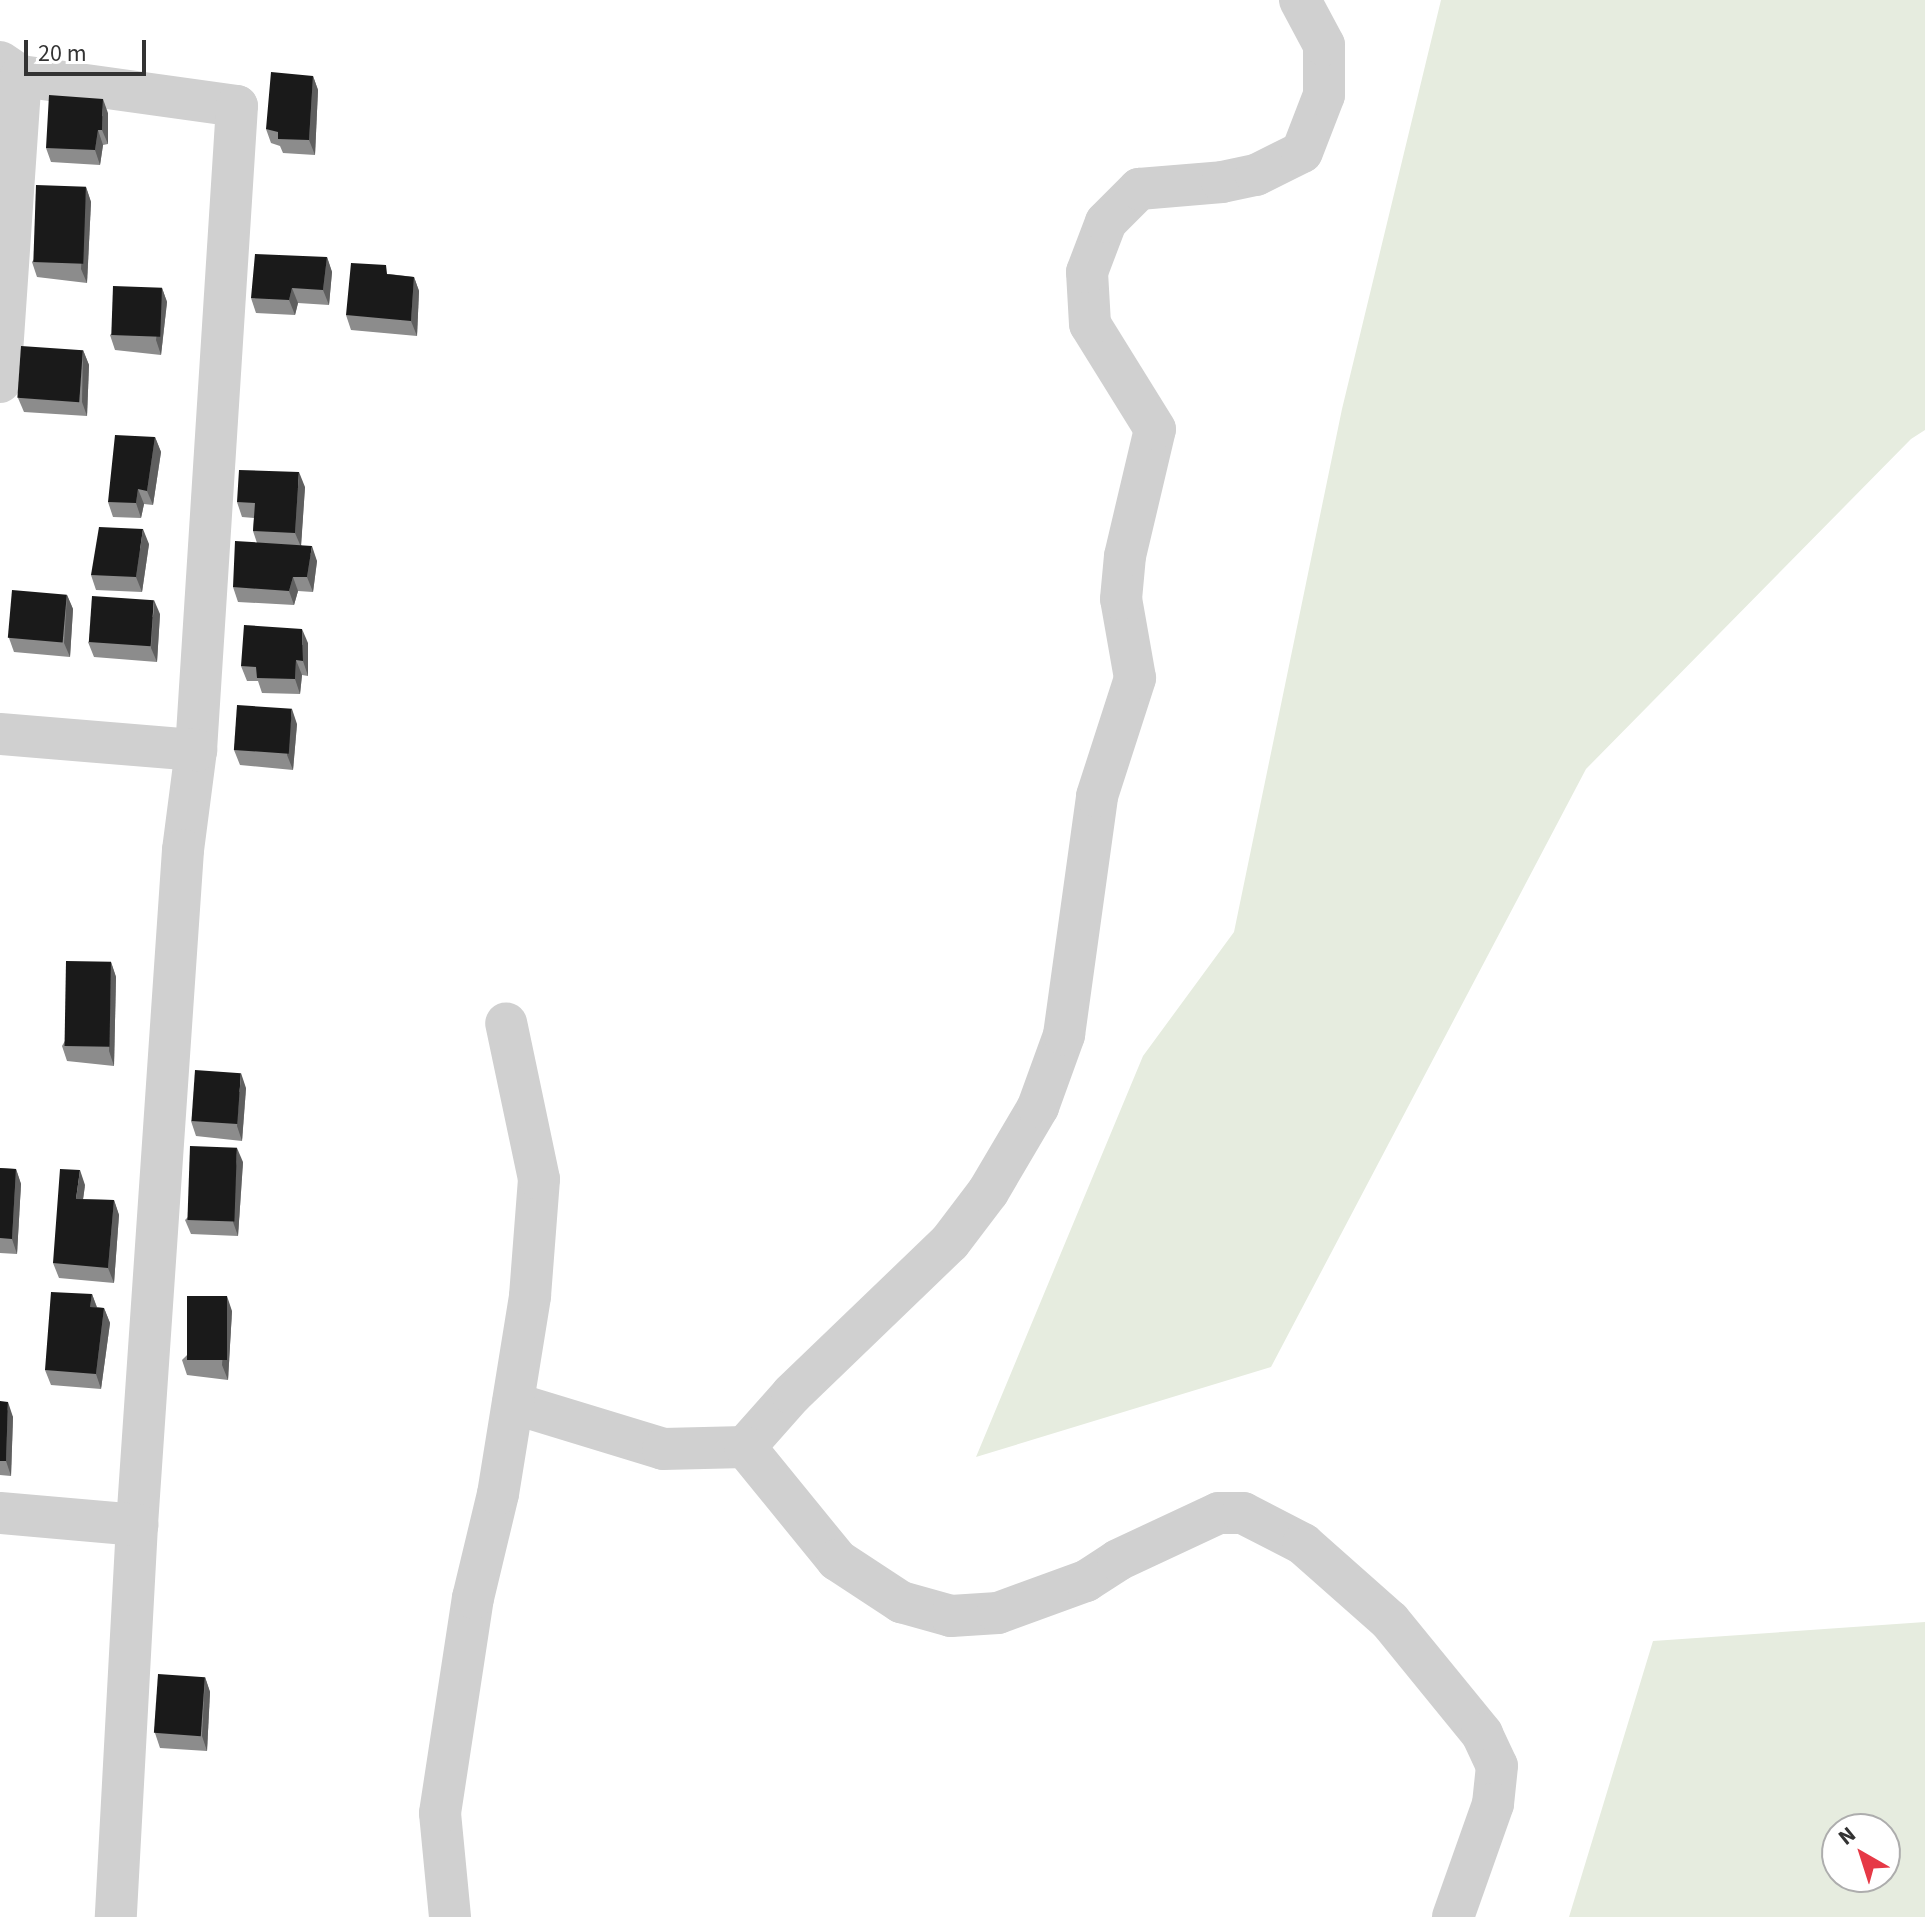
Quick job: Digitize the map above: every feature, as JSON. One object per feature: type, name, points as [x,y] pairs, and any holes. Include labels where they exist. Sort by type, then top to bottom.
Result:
[{"type":"street","points":[[513,1403],[663,1449],[745,1447],[792,1394],[950,1242],[988,1192],[1038,1107],[1064,1035],[1097,796],[1135,678],[1121,599],[1125,556],[1155,429],[1090,324],[1087,272],[1106,222],[1139,189],[1222,182],[1256,175],[1302,152],[1324,95],[1324,45],[1300,0]]},
{"type":"street","points":[[0,382],[11,69],[237,106],[196,750],[183,850],[137,1525],[116,1917]]},
{"type":"street","points":[[0,734],[196,750]]},
{"type":"street","points":[[450,1917],[440,1813],[473,1598],[498,1494],[530,1296],[539,1179],[506,1023]]},
{"type":"street","points":[[745,1447],[837,1560],[901,1602],[951,1616],[998,1613],[1086,1581],[1118,1560],[1219,1513],[1243,1513],[1303,1544],[1390,1621],[1482,1734],[1497,1766],[1493,1804],[1453,1917]]},
{"type":"street","points":[[0,1513],[137,1525]]},
{"type":"shaded area","points":[[1441,0],[1925,0],[1925,430],[1911,439],[1586,769],[1271,1367],[976,1457],[1143,1056],[1234,932],[1342,409]]},
{"type":"shaded area","points":[[1925,1622],[1925,1917],[1569,1917],[1653,1641]]},
{"type":"building","points":[[271,72],[313,76],[309,140],[278,139],[278,132],[266,129]]},
{"type":"building","points":[[49,95],[103,99],[102,130],[98,130],[95,150],[46,148]]},
{"type":"building","points":[[36,185],[86,187],[83,264],[33,262]]},
{"type":"building","points":[[255,254],[327,257],[323,290],[292,288],[289,300],[251,298]]},
{"type":"building","points":[[351,263],[386,265],[387,274],[414,277],[411,321],[346,315]]},
{"type":"building","points":[[113,286],[162,288],[160,337],[111,335]]},
{"type":"building","points":[[21,346],[83,350],[79,402],[17,398]]},
{"type":"building","points":[[115,435],[155,437],[147,491],[138,489],[136,503],[108,502]]},
{"type":"building","points":[[239,470],[299,472],[295,533],[253,531],[255,503],[237,502]]},
{"type":"building","points":[[99,527],[143,529],[136,577],[91,575]]},
{"type":"building","points":[[235,541],[312,546],[307,577],[293,577],[289,591],[233,587]]},
{"type":"building","points":[[12,590],[67,595],[63,643],[8,638]]},
{"type":"building","points":[[92,596],[154,600],[151,646],[89,642]]},
{"type":"building","points":[[244,625],[302,629],[303,661],[296,660],[295,679],[257,678],[256,667],[241,666]]},
{"type":"building","points":[[237,705],[292,709],[289,754],[234,750]]},
{"type":"building","points":[[66,961],[111,962],[110,1047],[65,1046]]},
{"type":"building","points":[[195,1070],[241,1073],[237,1124],[191,1121]]},
{"type":"building","points":[[190,1146],[237,1148],[234,1222],[187,1220]]},
{"type":"building","points":[[0,1168],[16,1169],[12,1239],[0,1238]]},
{"type":"building","points":[[60,1169],[80,1170],[76,1199],[114,1200],[108,1268],[53,1263]]},
{"type":"building","points":[[51,1292],[92,1294],[90,1307],[104,1308],[96,1374],[45,1370]]},
{"type":"building","points":[[187,1296],[227,1296],[227,1360],[187,1360]]},
{"type":"building","points":[[0,1401],[8,1402],[6,1461],[0,1461]]},
{"type":"building","points":[[158,1674],[205,1677],[201,1736],[154,1733]]}]
